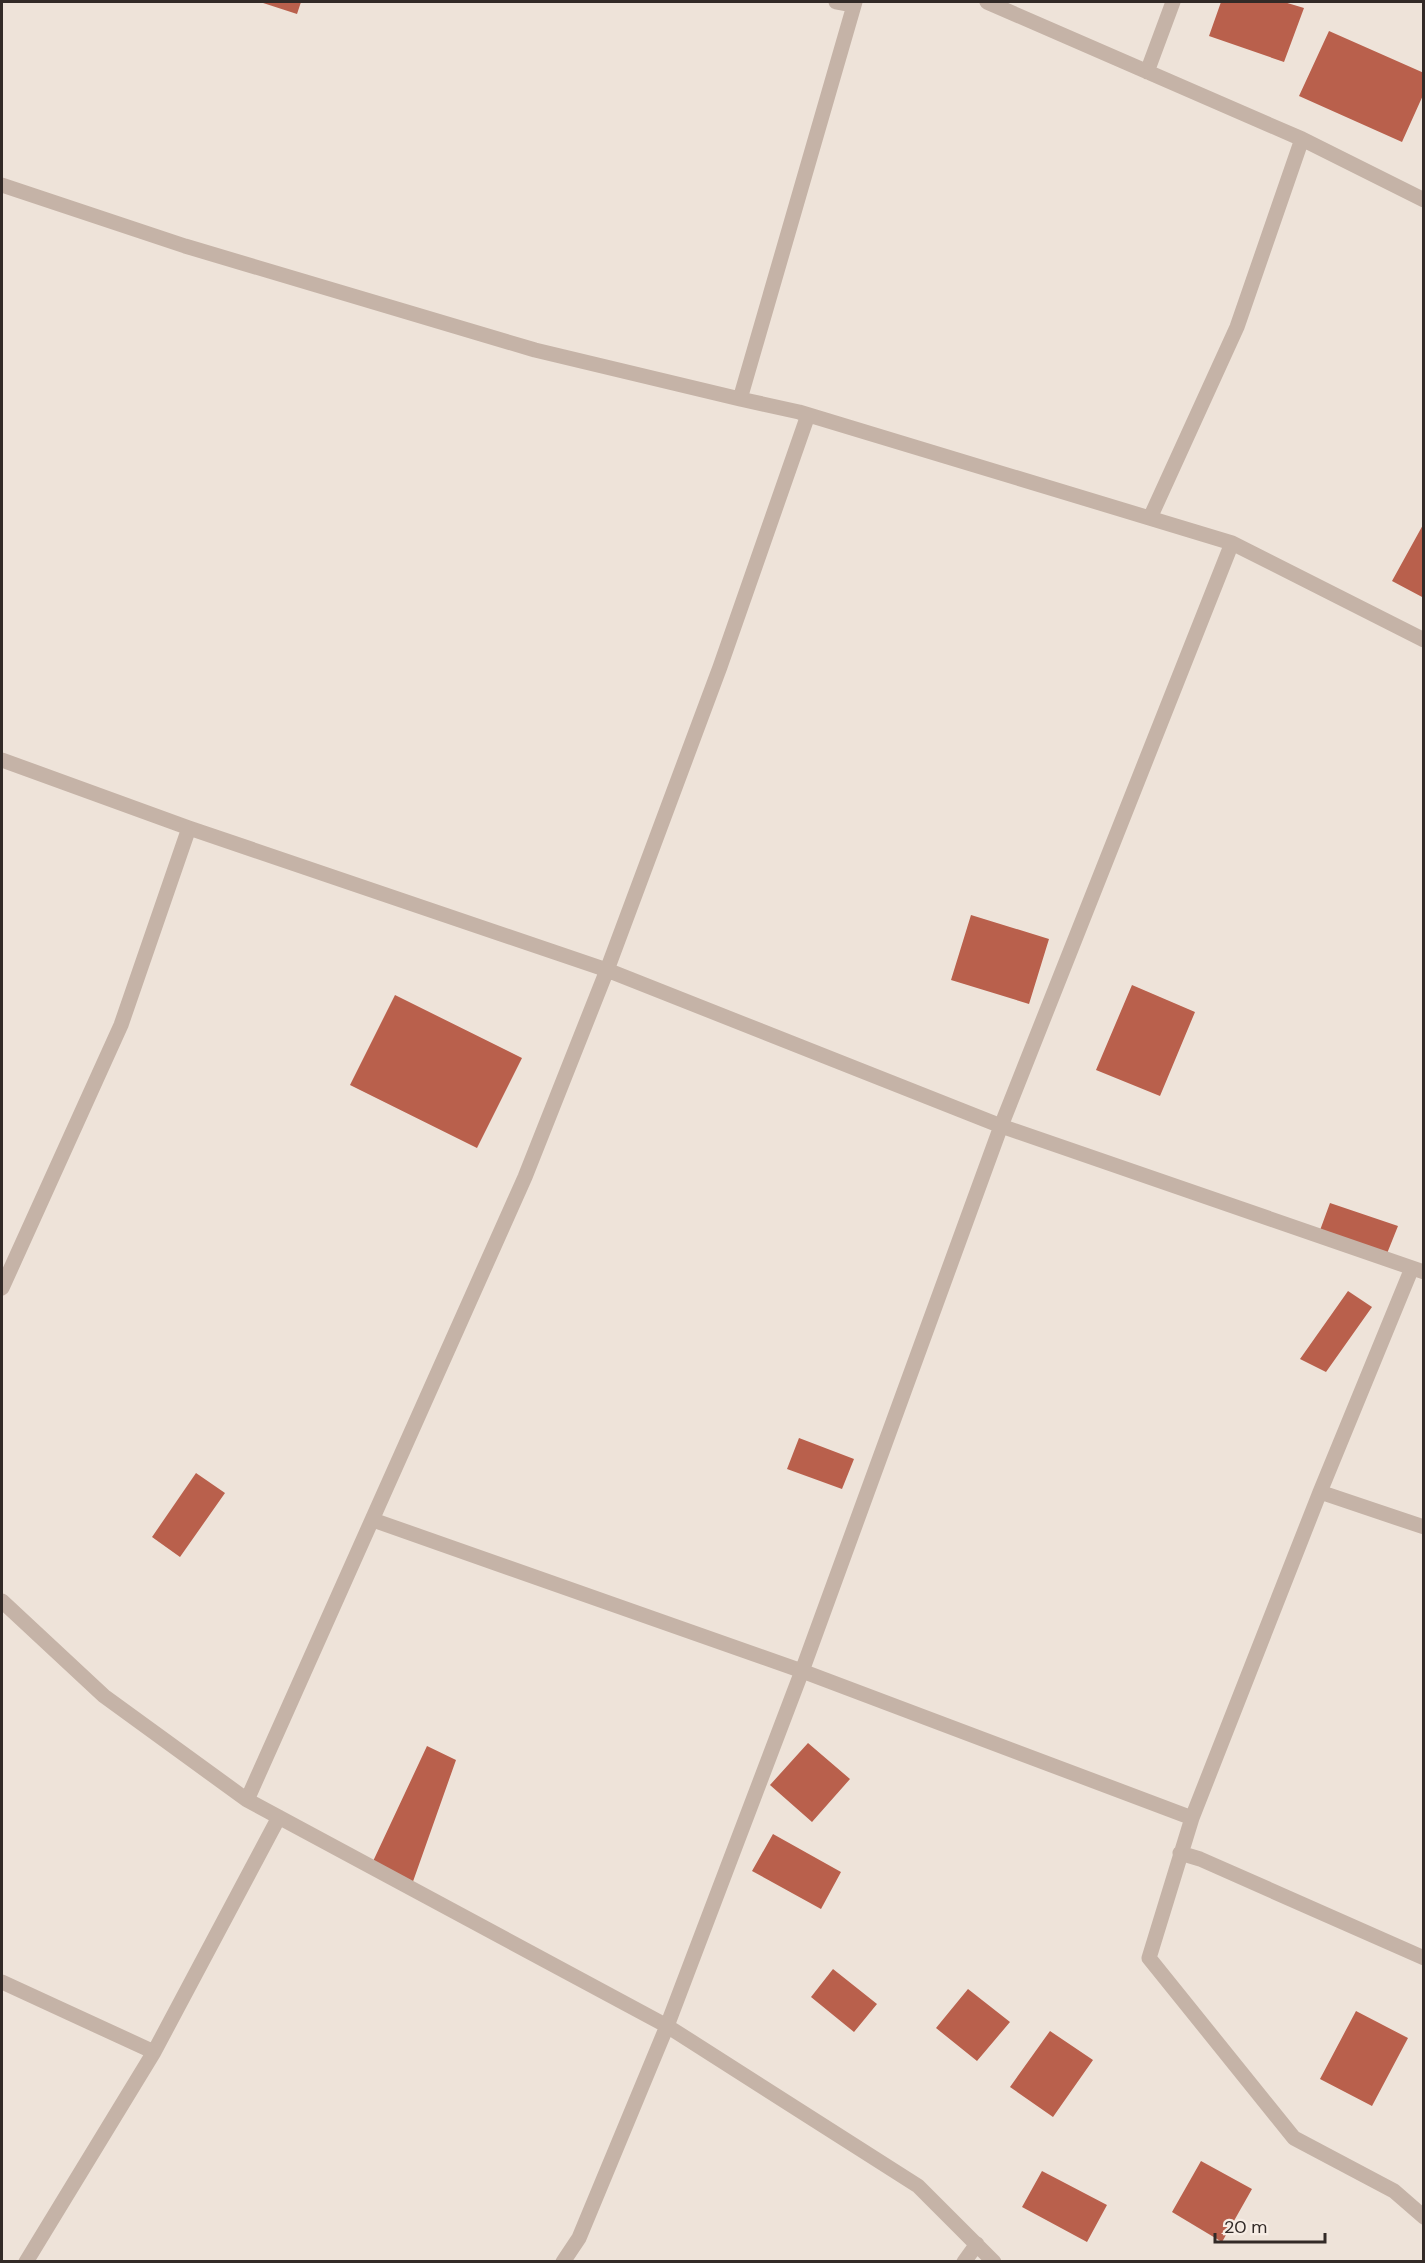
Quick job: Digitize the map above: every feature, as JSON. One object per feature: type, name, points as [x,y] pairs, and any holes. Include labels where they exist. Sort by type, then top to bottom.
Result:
[{"type":"street","points":[[740,399],[854,3],[836,2]]},
{"type":"street","points":[[987,2],[1302,139],[1424,200]]},
{"type":"street","points":[[1147,72],[1173,2]]},
{"type":"street","points":[[1150,518],[1237,327],[1302,139]]},
{"type":"street","points":[[2,185],[185,246],[535,350],[808,415],[1232,543],[1424,640]]},
{"type":"street","points":[[247,1800],[525,1177],[607,970],[720,667],[808,415]]},
{"type":"street","points":[[562,2262],[579,2238],[667,2026],[802,1671],[1001,1126],[1232,543]]},
{"type":"street","points":[[2,760],[189,828],[607,970],[1001,1126],[1418,1270],[1320,1492],[1192,1818],[1149,1958],[1294,2138],[1394,2191],[1424,2217]]},
{"type":"street","points":[[2,1288],[121,1026],[189,828]]},
{"type":"street","points":[[1320,1492],[1424,1527]]},
{"type":"street","points":[[373,1520],[802,1671],[1192,1818]]},
{"type":"street","points":[[2,1601],[104,1696],[247,1800],[667,2026],[918,2186],[994,2262]]},
{"type":"street","points":[[26,2262],[154,2052],[279,1817]]},
{"type":"street","points":[[1180,1853],[1200,1859],[1424,1958]]},
{"type":"street","points":[[2,1982],[154,2052]]},
{"type":"street","points":[[964,2262],[976,2244]]},
{"type":"building","points":[[260,2],[301,2],[297,14]]},
{"type":"building","points":[[1221,2],[1284,2],[1304,8],[1284,62],[1209,36]]},
{"type":"building","points":[[1329,31],[1424,73],[1424,93],[1402,142],[1299,96]]},
{"type":"building","points":[[1424,523],[1424,598],[1392,581]]},
{"type":"building","points":[[971,915],[1049,939],[1029,1004],[951,980]]},
{"type":"building","points":[[1132,985],[1195,1012],[1160,1096],[1096,1070]]},
{"type":"building","points":[[395,995],[522,1058],[477,1148],[350,1085]]},
{"type":"building","points":[[1330,1203],[1398,1226],[1386,1256],[1319,1233]]},
{"type":"building","points":[[1348,1291],[1372,1307],[1326,1372],[1300,1359]]},
{"type":"building","points":[[799,1438],[854,1459],[842,1489],[787,1469]]},
{"type":"building","points":[[196,1473],[225,1493],[180,1557],[152,1537]]},
{"type":"building","points":[[808,1743],[850,1779],[812,1822],[770,1785]]},
{"type":"building","points":[[427,1746],[456,1760],[410,1890],[368,1872]]},
{"type":"building","points":[[773,1834],[841,1872],[821,1909],[752,1871]]},
{"type":"building","points":[[833,1969],[877,2004],[854,2032],[811,1997]]},
{"type":"building","points":[[968,1989],[1010,2022],[977,2061],[936,2028]]},
{"type":"building","points":[[1356,2011],[1408,2038],[1372,2106],[1320,2079]]},
{"type":"building","points":[[1050,2031],[1093,2060],[1053,2117],[1010,2087]]},
{"type":"building","points":[[1201,2161],[1252,2189],[1222,2242],[1172,2212]]},
{"type":"building","points":[[1042,2171],[1107,2205],[1087,2242],[1022,2207]]}]
